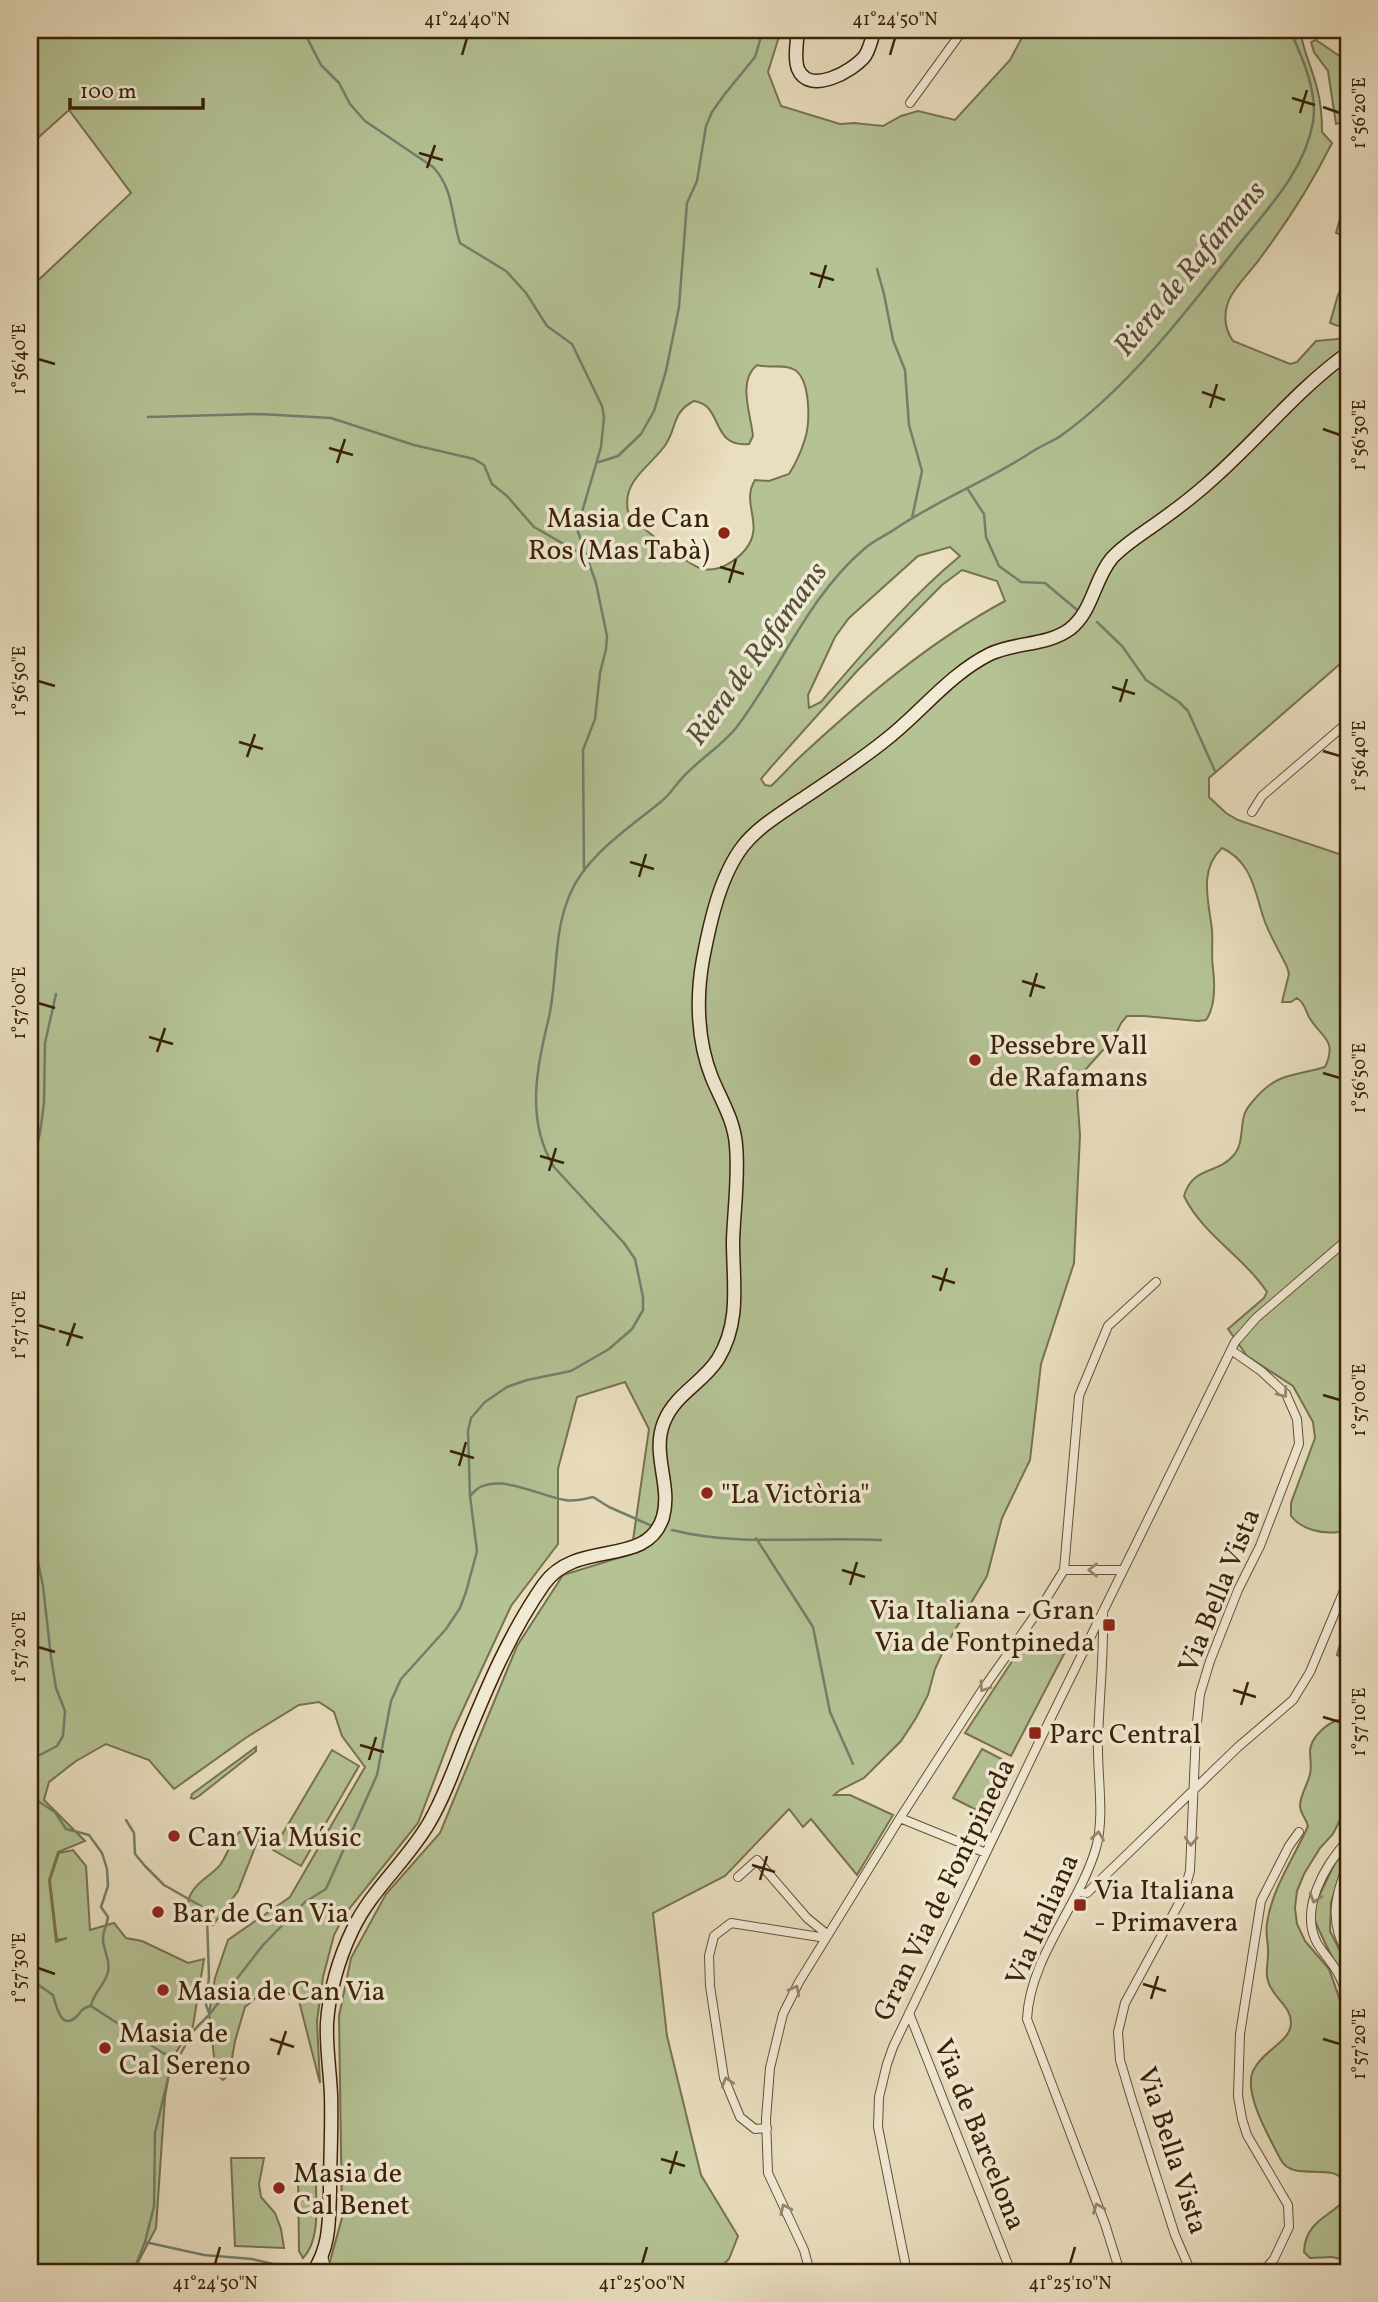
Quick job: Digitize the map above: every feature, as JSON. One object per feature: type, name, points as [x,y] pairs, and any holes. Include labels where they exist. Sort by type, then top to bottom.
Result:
[{"type":"main road","points":[[798,30],[797,67],[802,75],[819,81],[841,75],[859,63],[866,54],[874,30]]},
{"type":"main road","points":[[313,2272],[323,2256],[329,2222],[331,2139],[327,2016],[337,1974],[354,1927],[362,1912],[413,1848],[430,1821],[493,1675],[514,1632],[546,1581],[561,1566],[573,1560],[637,1546],[656,1531],[664,1513],[666,1499],[659,1448],[664,1422],[674,1403],[711,1368],[728,1339],[735,1296],[733,1247],[736,1140],[730,1116],[705,1059],[699,1002],[702,963],[712,924],[723,887],[738,853],[760,828],[887,739],[973,664],[1006,647],[1051,639],[1069,629],[1085,613],[1105,568],[1119,551],[1201,489],[1243,453],[1318,377],[1348,353]]},
{"type":"street","points":[[910,103],[964,30]]},
{"type":"street","points":[[1252,812],[1262,796],[1348,722]]},
{"type":"street","name":"Gran Via de Fontpineda","points":[[907,2272],[880,2143],[878,2111],[887,2064],[1122,1570],[1231,1350],[1241,1333],[1256,1318],[1348,1239]]},
{"type":"street","points":[[810,2272],[804,2250],[768,2173],[766,2128],[770,2067],[783,2014],[900,1818],[1064,1570],[1079,1396],[1108,1326],[1156,1282]]},
{"type":"street","name":"Via Bella Vista","points":[[1191,2272],[1175,2235],[1131,2097],[1120,2060],[1118,2032],[1125,2003],[1184,1896],[1190,1871],[1200,1694],[1238,1591],[1261,1546],[1300,1444],[1297,1419],[1286,1394],[1261,1371],[1231,1350]]},
{"type":"street","points":[[1064,1570],[1122,1570]]},
{"type":"street","points":[[1079,1892],[1087,1892],[1238,1747],[1293,1700],[1310,1672],[1348,1581]]},
{"type":"street","name":"Via Italiana","points":[[1103,1610],[1097,1846],[1079,1892],[1042,1962],[1031,1990],[1027,2019],[1120,2272]]},
{"type":"street","points":[[900,1818],[986,1853]]},
{"type":"street","points":[[1263,2272],[1274,2259],[1289,2227],[1288,2205],[1247,2135],[1242,2119],[1238,2096],[1240,2034],[1261,1901],[1289,1846],[1300,1832]]},
{"type":"street","points":[[1348,1840],[1334,1855],[1311,1907],[1311,1926],[1317,1942],[1337,1972],[1348,1995]]},
{"type":"street","points":[[738,1877],[757,1860],[827,1937]]},
{"type":"street","points":[[1348,1864],[1335,1909],[1335,1923],[1348,1955]]},
{"type":"street","points":[[766,2128],[755,2129],[740,2117],[724,2078],[710,1986],[709,1956],[714,1936],[731,1923],[827,1937]]},
{"type":"street","name":"Via de Barcelona","points":[[909,2013],[1011,2272]]},
{"type":"street","points":[[323,2256],[327,2272]]},
{"type":"green space","points":[[30,30],[781,30],[768,72],[781,106],[840,124],[883,126],[901,116],[918,111],[955,120],[1010,60],[1026,30],[1300,30],[1318,94],[1322,132],[1332,143],[1290,216],[1231,295],[1225,321],[1233,341],[1290,364],[1297,362],[1316,341],[1348,338],[1348,657],[1209,778],[1209,797],[1238,820],[1348,857],[1348,1522],[1339,1532],[1326,1532],[1307,1528],[1291,1516],[1291,1503],[1315,1438],[1313,1422],[1293,1386],[1247,1356],[1228,1329],[1264,1298],[1267,1292],[1258,1279],[1201,1222],[1184,1196],[1193,1180],[1226,1162],[1236,1152],[1240,1144],[1245,1112],[1262,1092],[1278,1080],[1325,1067],[1330,1050],[1326,1039],[1300,1000],[1297,998],[1291,1002],[1282,1002],[1289,974],[1287,967],[1267,928],[1247,870],[1232,854],[1222,848],[1207,876],[1214,988],[1212,1008],[1206,1020],[1127,1016],[1114,1038],[1085,1070],[1077,1093],[1080,1135],[1074,1263],[1041,1364],[1030,1460],[1002,1518],[987,1576],[946,1645],[935,1669],[928,1695],[901,1741],[864,1778],[834,1795],[850,1795],[893,1815],[857,1875],[811,1819],[803,1827],[789,1809],[725,1876],[653,1913],[667,2036],[701,2175],[738,2236],[729,2259],[716,2272],[327,2272],[342,2218],[339,2016],[351,1958],[386,1894],[440,1833],[517,1646],[563,1575],[631,1554],[649,1429],[625,1382],[577,1397],[558,1469],[558,1544],[511,1606],[453,1731],[418,1823],[345,1914],[334,1935],[323,1977],[317,2021],[320,2083],[299,2001],[284,1990],[266,1989],[245,2007],[229,2075],[223,2080],[216,2074],[209,2013],[215,1978],[228,1940],[290,1897],[365,1767],[342,1736],[334,1712],[319,1702],[299,1705],[247,1737],[174,1789],[149,1760],[106,1744],[76,1761],[49,1782],[44,1800],[85,1841],[58,1852],[49,1880],[56,1942],[67,1938],[57,1940],[50,1880],[59,1853],[73,1850],[86,1866],[90,1930],[114,1923],[126,1938],[142,1941],[188,1963],[204,1959],[193,2026],[177,2051],[169,2074],[156,2228],[133,2272],[30,2272],[30,288],[131,193],[69,110],[30,145]],"holes":[[[757,365],[791,368],[800,375],[808,403],[805,439],[789,474],[769,481],[755,480],[750,498],[753,532],[745,550],[726,565],[703,569],[675,552],[639,524],[628,511],[628,495],[634,481],[666,444],[678,415],[694,401],[710,410],[728,440],[749,444],[753,436],[746,389],[751,372]],[[950,547],[960,556],[905,608],[821,702],[809,708],[808,695],[835,637],[849,618],[918,556]],[[962,570],[997,581],[1005,601],[924,652],[826,733],[771,786],[765,785],[761,779],[771,767],[857,671],[942,585]]]},
{"type":"green space","points":[[1316,40],[1344,59],[1348,106],[1345,121],[1336,124],[1328,71],[1314,52],[1311,42]]},
{"type":"green space","points":[[1348,190],[1348,235],[1344,236],[1336,233]]},
{"type":"green space","points":[[1348,279],[1348,324],[1338,326],[1330,323],[1338,295]]},
{"type":"green space","points":[[1348,1615],[1348,1661],[1337,1655]]},
{"type":"green space","points":[[1028,1637],[1064,1654],[1011,1756],[965,1733]]},
{"type":"green space","points":[[1338,1720],[1348,1721],[1348,1804],[1333,1834],[1320,1848],[1304,1874],[1297,1891],[1295,1908],[1297,1924],[1305,1941],[1329,1969],[1347,2020],[1348,2261],[1332,2257],[1310,2258],[1304,2252],[1306,2239],[1312,2228],[1342,2202],[1345,2185],[1341,2177],[1334,2174],[1305,2172],[1287,2167],[1259,2116],[1251,2080],[1258,2063],[1290,2029],[1288,2011],[1273,1992],[1267,1978],[1267,1923],[1278,1885],[1308,1826],[1300,1806],[1311,1771],[1311,1746],[1320,1732]]},
{"type":"green space","points":[[256,1747],[256,1751],[199,1796],[191,1798],[192,1794]]},
{"type":"green space","points":[[982,1749],[1011,1764],[986,1815],[953,1798]]},
{"type":"green space","points":[[332,1750],[359,1766],[301,1866],[273,1850]]},
{"type":"green space","points":[[248,1827],[256,1830],[259,1837],[238,1891],[213,1925],[191,1918],[188,1905],[192,1892],[220,1865],[234,1838]]},
{"type":"green space","points":[[1343,1855],[1345,1862],[1331,1902],[1330,1931],[1348,1967],[1348,1986],[1313,1917],[1317,1900],[1336,1861]]},
{"type":"green space","points":[[231,2158],[264,2158],[259,2184],[261,2197],[275,2213],[284,2248],[235,2246]]},
{"type":"green space","points":[[298,2172],[316,2174],[315,2229],[309,2250],[303,2258],[299,2251]]},
{"type":"waterway","points":[[303,30],[321,65],[339,83],[350,104],[365,121],[433,167],[440,175],[448,194],[460,243],[506,271],[526,293],[547,326],[572,344],[602,406],[604,417],[601,447],[577,529],[596,583],[607,636],[595,719],[583,750],[584,871]]},
{"type":"waterway","points":[[599,462],[618,456],[641,434],[654,411],[666,371],[679,307],[687,203],[697,181],[706,126],[724,95],[755,57],[763,30]]},
{"type":"waterway","name":"Riera de Rafamans","points":[[133,2272],[145,2242],[154,2206],[155,2133],[169,2074],[194,2030],[209,2015],[263,1945],[305,1902],[326,1889],[377,1775],[391,1701],[401,1679],[446,1629],[460,1608],[477,1551],[470,1496],[468,1431],[471,1418],[485,1402],[507,1387],[571,1371],[609,1349],[632,1329],[643,1310],[635,1259],[624,1243],[554,1167],[539,1131],[536,1093],[538,1074],[552,1001],[558,939],[570,894],[587,866],[598,854],[663,800],[684,776],[736,728],[826,589],[864,549],[928,509],[1062,435],[1109,395],[1154,350],[1270,207],[1301,159],[1313,122],[1313,99],[1308,75],[1290,30]]},
{"type":"waterway","points":[[877,269],[893,340],[905,370],[909,425],[922,471],[912,518]]},
{"type":"waterway","points":[[148,417],[260,414],[331,418],[414,445],[474,459],[484,465],[492,484],[507,496],[534,527],[585,556]]},
{"type":"waterway","points":[[967,488],[984,514],[986,537],[999,566],[1021,582],[1045,583],[1076,609]]},
{"type":"waterway","points":[[1097,622],[1122,646],[1146,680],[1188,711],[1215,771]]},
{"type":"waterway","points":[[30,1173],[40,1133],[44,1103],[45,1043],[56,994]]},
{"type":"waterway","points":[[471,1495],[480,1487],[502,1484],[568,1501],[593,1497],[652,1526]]},
{"type":"waterway","points":[[30,1489],[33,1538],[43,1586],[51,1657],[56,1688],[65,1711],[63,1736],[57,1746],[30,1760]]},
{"type":"waterway","points":[[672,1530],[749,1540],[881,1540]]},
{"type":"waterway","points":[[756,1538],[813,1627],[830,1712],[853,1764]]},
{"type":"waterway","points":[[30,1796],[55,1812],[66,1829],[89,1835],[102,1853],[107,1869],[108,1886],[101,1907],[108,1917],[103,1939],[109,1967],[91,2006],[163,2053],[177,2058]]},
{"type":"waterway","points":[[126,1820],[134,1833],[135,1854],[164,1885],[201,1906],[207,1918],[209,1977],[206,2005],[209,2013]]},
{"type":"waterway","points":[[30,1979],[53,1995],[60,2015],[66,2021],[90,2006]]},
{"type":"waterway","points":[[145,2242],[204,2255],[252,2259],[294,2269]]},
{"type":"place","name":"Masia de Can Ros (Mas Tabà)","points":[[724,533]]},
{"type":"place","name":"Pessebre Vall de Rafamans","points":[[975,1060]]},
{"type":"place","name":"\"La Victòria\"","points":[[707,1493]]},
{"type":"place","name":"Via Italiana - Gran Via de Fontpineda","points":[[1109,1625]]},
{"type":"place","name":"Parc Central","points":[[1035,1733]]},
{"type":"place","name":"Can Via Músic","points":[[174,1836]]},
{"type":"place","name":"Via Italiana - Primavera","points":[[1080,1905]]},
{"type":"place","name":"Bar de Can Via","points":[[158,1912]]},
{"type":"place","name":"Masia de Can Via","points":[[163,1990]]},
{"type":"place","name":"Masia de Cal Sereno","points":[[105,2048]]},
{"type":"place","name":"Masia de Cal Benet","points":[[279,2188]]}]
